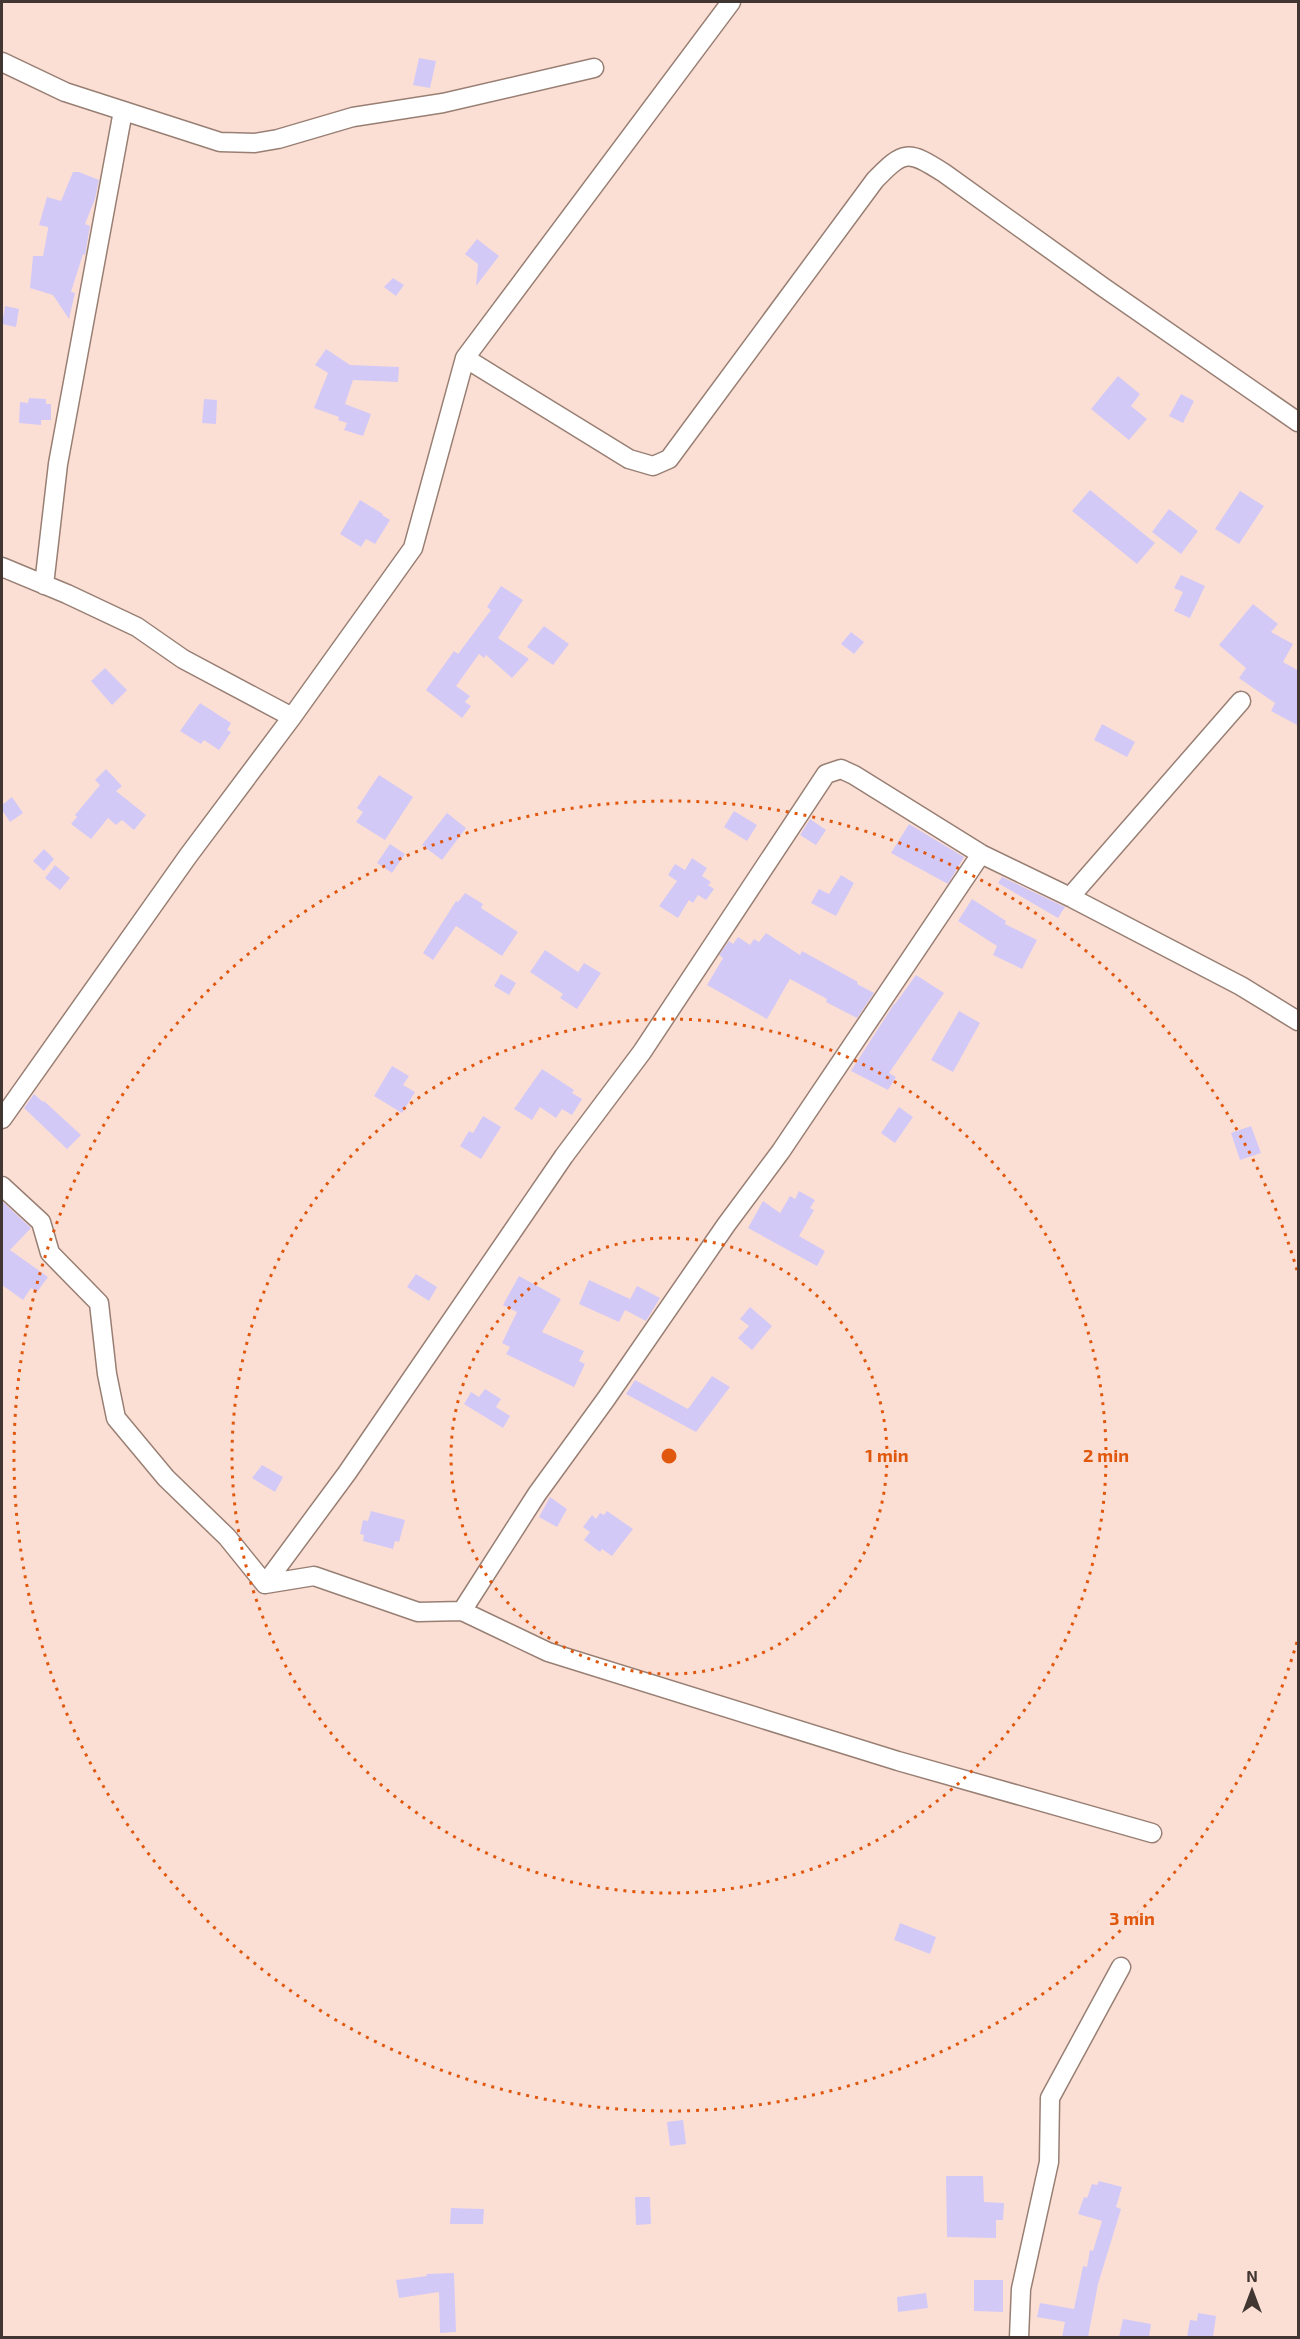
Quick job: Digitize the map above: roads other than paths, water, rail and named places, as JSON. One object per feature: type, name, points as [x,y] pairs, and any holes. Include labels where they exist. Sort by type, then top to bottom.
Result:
[{"type":"street","points":[[2,1119],[188,856],[292,717],[412,548],[465,358],[731,2]]},
{"type":"street","points":[[2,62],[64,92],[219,142],[255,143],[279,140],[353,117],[443,103],[594,69]]},
{"type":"street","points":[[44,585],[58,464],[123,111]]},
{"type":"street","points":[[465,358],[621,455],[641,464],[653,466],[669,459],[875,180],[898,157],[907,156],[922,159],[944,173],[1103,287],[1299,422]]},
{"type":"street","points":[[2,567],[136,627],[183,659],[292,717]]},
{"type":"street","points":[[1070,897],[1241,701]]},
{"type":"street","points":[[265,1584],[347,1473],[564,1156],[642,1052],[826,774],[841,769],[854,775],[981,854],[1070,897],[1241,986],[1299,1021]]},
{"type":"street","points":[[462,1611],[537,1494],[606,1399],[726,1225],[781,1151],[981,854]]},
{"type":"street","points":[[2,1186],[40,1222],[50,1253],[99,1302],[107,1374],[116,1418],[166,1478],[227,1537],[265,1584]]},
{"type":"street","points":[[265,1584],[314,1576],[418,1612],[462,1611],[548,1652],[898,1761],[1152,1833]]},
{"type":"street","points":[[1019,2337],[1021,2289],[1049,2162],[1050,2098],[1121,1967]]}]
